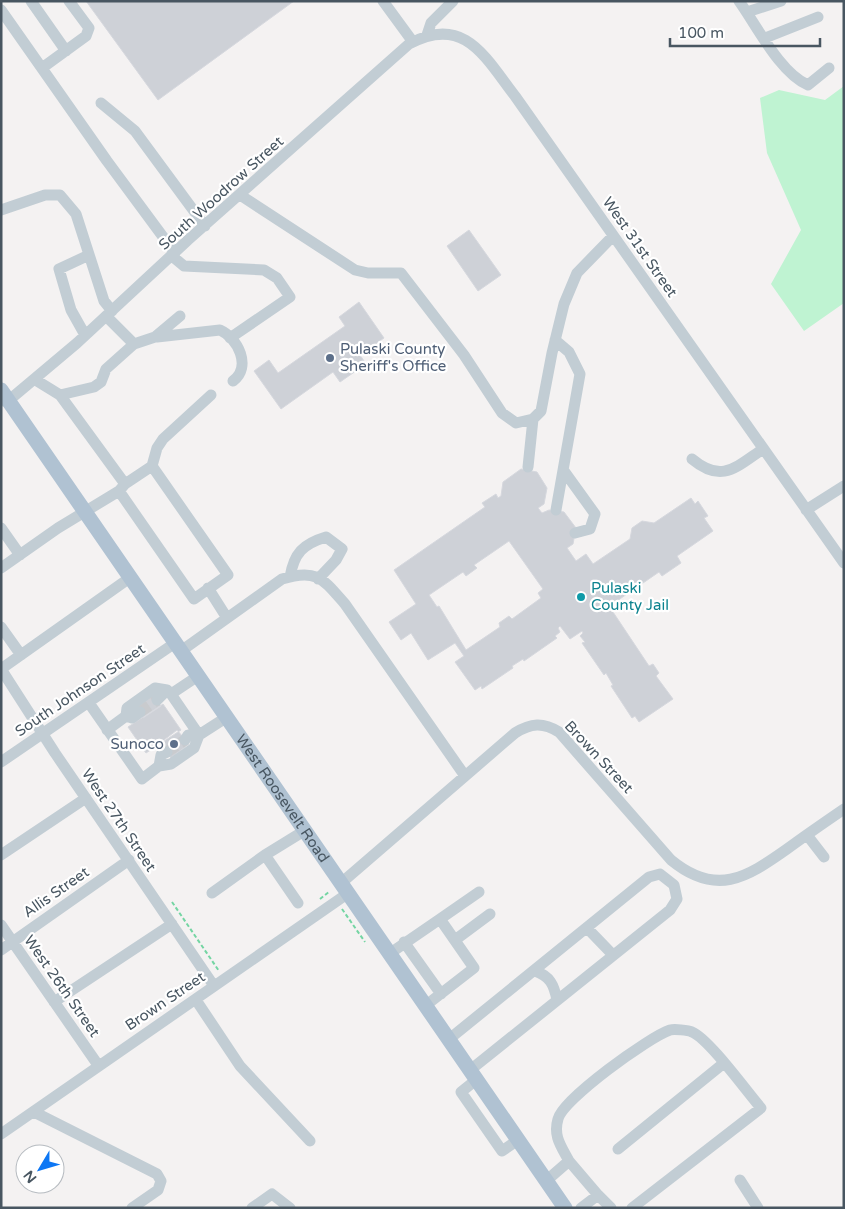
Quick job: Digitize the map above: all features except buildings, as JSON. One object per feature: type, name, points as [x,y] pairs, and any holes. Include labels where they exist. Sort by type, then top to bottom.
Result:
[{"type":"main road","name":"West Roosevelt Road","points":[[3,397],[131,577],[424,1006],[565,1208]]},
{"type":"street","points":[[31,1],[66,50]]},
{"type":"street","points":[[42,68],[86,36],[89,28],[69,1]]},
{"type":"street","points":[[383,1],[413,42]]},
{"type":"street","points":[[427,35],[431,23],[453,1]]},
{"type":"street","points":[[739,1],[793,76],[800,82],[808,85],[829,68]]},
{"type":"street","points":[[747,12],[781,1]]},
{"type":"street","points":[[1,10],[173,255],[184,266],[264,270],[277,278],[284,287],[290,297],[230,338]]},
{"type":"street","points":[[765,38],[818,17]]},
{"type":"street","name":"West 31st Street","points":[[427,35],[443,33],[457,35],[477,49],[520,103],[806,510]]},
{"type":"street","name":"South Woodrow Street","points":[[3,397],[34,379],[389,60],[413,42],[427,35]]},
{"type":"street","points":[[101,103],[135,131],[205,226]]},
{"type":"street","points":[[1,210],[45,195],[60,195],[76,214],[109,313],[134,344]]},
{"type":"street","points":[[240,195],[355,270],[368,273],[401,273],[464,355],[502,413],[516,423],[533,419],[542,411],[555,340],[564,304],[576,273],[613,236]]},
{"type":"street","points":[[85,335],[70,310],[59,269],[89,255]]},
{"type":"street","points":[[155,337],[180,316]]},
{"type":"street","points":[[60,394],[94,388],[101,382],[106,369],[134,344],[155,337],[220,330],[230,338],[242,357],[244,365],[239,376],[233,381]]},
{"type":"street","points":[[555,340],[569,352],[580,374],[556,510]]},
{"type":"street","points":[[34,379],[60,394],[194,599],[228,574],[152,466]]},
{"type":"street","points":[[1,568],[152,466],[157,448],[163,439],[211,395]]},
{"type":"street","points":[[528,467],[533,419]]},
{"type":"street","points":[[692,459],[708,470],[718,473],[738,465],[764,449]]},
{"type":"street","points":[[564,472],[595,514],[590,529],[575,533]]},
{"type":"street","points":[[843,487],[806,510],[844,563]]},
{"type":"street","points":[[1,528],[20,554]]},
{"type":"street","points":[[318,578],[336,560],[342,549],[326,537],[299,551],[292,561],[290,577],[299,574],[318,578],[326,583],[345,604],[465,776]]},
{"type":"street","points":[[1,669],[131,577]]},
{"type":"street","name":"South Johnson Street","points":[[1,762],[89,703],[227,618],[282,579],[290,577]]},
{"type":"street","points":[[208,588],[227,618]]},
{"type":"street","points":[[1,627],[21,655]]},
{"type":"street","name":"West 27th Street","points":[[1,669],[172,924],[218,983]]},
{"type":"street","points":[[157,700],[198,676]]},
{"type":"street","points":[[107,730],[126,716],[127,708],[154,688],[169,692]]},
{"type":"street","points":[[89,703],[142,780],[163,755],[171,764],[194,748],[169,692]]},
{"type":"street","points":[[126,716],[132,718],[140,712]]},
{"type":"street","points":[[189,736],[227,717]]},
{"type":"street","name":"Brown Street","points":[[1,1134],[98,1065],[196,1000],[344,889],[465,776],[515,732],[526,726],[544,725],[563,736],[671,860],[693,875],[719,880],[746,876],[844,809]]},
{"type":"street","points":[[1,855],[86,798]]},
{"type":"street","points":[[212,893],[265,855],[304,831]]},
{"type":"street","points":[[807,835],[824,857]]},
{"type":"street","points":[[265,855],[298,903]]},
{"type":"street","name":"Allis Street","points":[[1,950],[129,860]]},
{"type":"street","points":[[448,1040],[652,875],[660,874],[668,878],[676,888],[677,899],[674,905],[558,1000],[473,1076]]},
{"type":"street","points":[[389,954],[480,892]]},
{"type":"street","points":[[455,940],[490,914]]},
{"type":"street","points":[[424,1006],[474,968],[440,919]]},
{"type":"street","points":[[54,1002],[172,924]]},
{"type":"street","name":"West 26th Street","points":[[1,925],[98,1065]]},
{"type":"street","points":[[587,928],[613,955]]},
{"type":"street","points":[[404,942],[441,994]]},
{"type":"street","points":[[535,970],[545,974],[550,980],[558,1000]]},
{"type":"street","points":[[196,1000],[240,1066],[310,1141]]},
{"type":"street","points":[[611,1208],[569,1161],[556,1136],[558,1117],[565,1106],[612,1066],[671,1029],[692,1032],[724,1063],[761,1108],[632,1208]]},
{"type":"street","points":[[618,1148],[724,1063]]},
{"type":"street","points":[[34,1112],[157,1174],[161,1181],[158,1190],[132,1208]]},
{"type":"street","points":[[546,1181],[569,1161]]},
{"type":"street","points":[[740,1180],[758,1208]]},
{"type":"street","points":[[252,1208],[272,1194],[290,1208]]},
{"type":"street","points":[[581,1208],[598,1195]]},
{"type":"path","points":[[172,902],[218,970],[218,983]]},
{"type":"path","points":[[342,909],[368,946]]},
{"type":"green space","points":[[844,86],[844,303],[804,331],[771,284],[801,230],[767,153],[760,98],[779,90],[825,100]]},
{"type":"tunnel","points":[[140,712],[157,700]]},
{"type":"tunnel","points":[[167,752],[185,740]]},
{"type":"place","name":"Pulaski County Sheriff's Office","points":[[330,358]]},
{"type":"place","name":"Pulaski County Jail","points":[[581,597]]},
{"type":"place","name":"Sunoco","points":[[174,744]]}]
